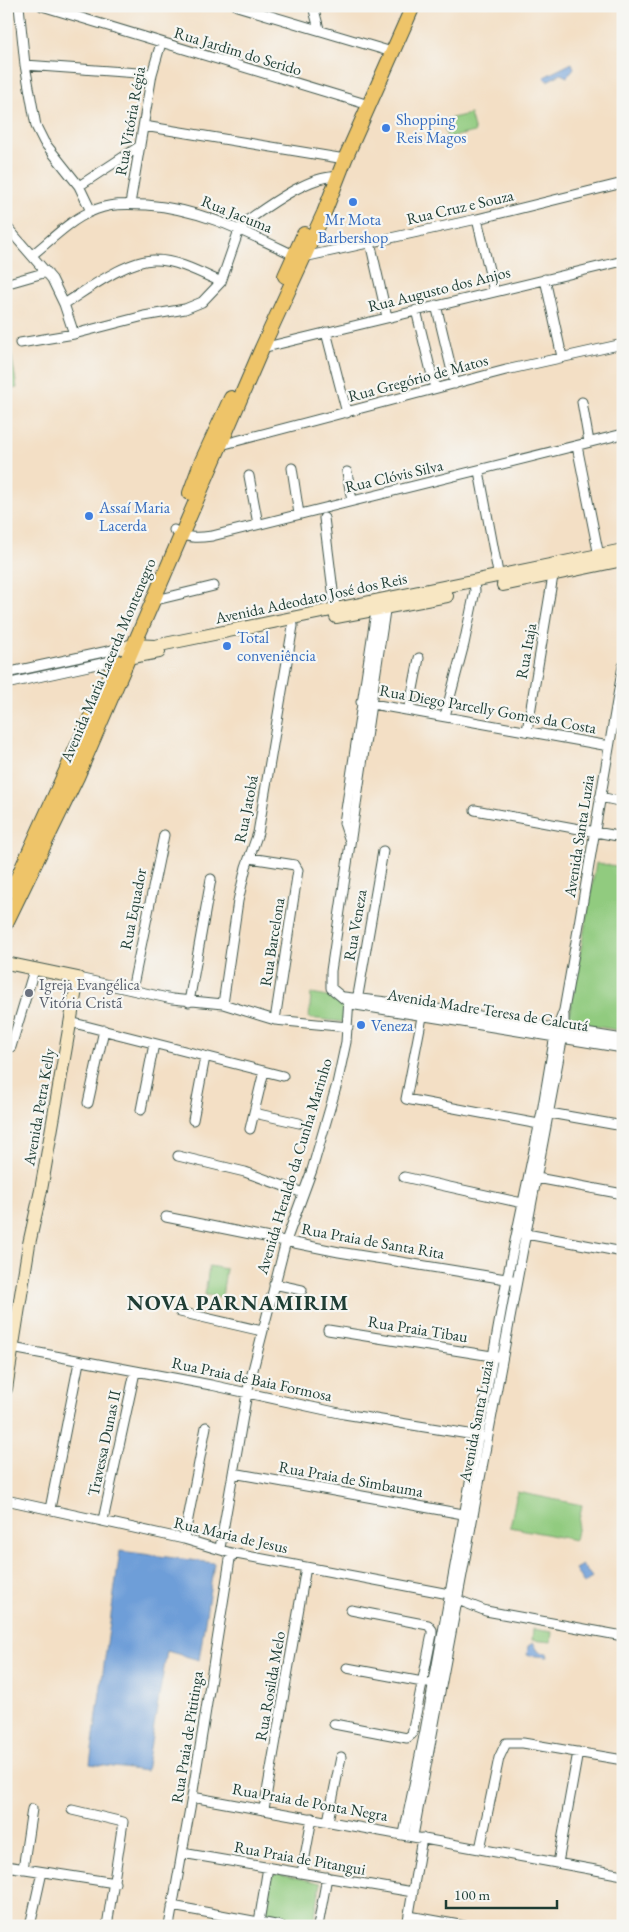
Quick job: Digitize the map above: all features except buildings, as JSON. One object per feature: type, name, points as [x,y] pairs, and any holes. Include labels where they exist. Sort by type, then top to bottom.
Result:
[{"type":"main road","name":"Avenida Maria Lacerda Montenegro","points":[[6,923],[77,777],[125,653],[177,533],[221,444],[262,348],[320,201],[336,182],[414,6]]},
{"type":"main road","name":"Avenida Maria Lacerda Montenegro","points":[[6,903],[125,653],[152,601],[201,463],[299,256]]},
{"type":"main road","name":"Avenida Adeodato José dos Reis","points":[[125,653],[474,587],[553,576],[623,550]]},
{"type":"main road","name":"Avenida Adeodato José dos Reis","points":[[474,587],[499,578],[600,560],[623,560]]},
{"type":"main road","points":[[6,963],[78,978]]},
{"type":"main road","name":"Avenida Petra Kelly","points":[[6,1390],[78,978]]},
{"type":"street","points":[[19,6],[30,97],[40,134],[79,186],[90,212]]},
{"type":"street","name":"Rua Jardim do Serido","points":[[42,6],[369,105]]},
{"type":"street","points":[[237,6],[255,9],[392,52]]},
{"type":"street","points":[[313,6],[319,29]]},
{"type":"street","name":"Rua Vitória Régia","points":[[130,204],[152,74],[161,43]]},
{"type":"street","points":[[25,66],[152,74]]},
{"type":"street","points":[[144,126],[345,159]]},
{"type":"street","points":[[79,186],[140,146]]},
{"type":"street","points":[[20,343],[74,334],[144,316],[185,309],[208,298],[221,282],[239,230],[260,212],[314,181],[327,177],[336,182]]},
{"type":"street","name":"Rua Cruz e Souza","points":[[299,256],[477,219],[623,183]]},
{"type":"street","name":"Rua Jacuma","points":[[32,255],[90,212],[110,205],[130,204],[182,209],[211,217],[299,256]]},
{"type":"street","points":[[477,219],[494,291]]},
{"type":"street","points":[[6,226],[47,272],[64,304],[74,334]]},
{"type":"street","points":[[370,242],[388,316]]},
{"type":"street","points":[[64,304],[129,266],[154,260],[187,268],[221,282]]},
{"type":"street","name":"Rua Augusto dos Anjos","points":[[262,348],[388,316],[623,261]]},
{"type":"street","points":[[12,282],[47,272]]},
{"type":"street","points":[[545,279],[562,357]]},
{"type":"street","points":[[436,305],[456,384]]},
{"type":"street","points":[[416,310],[435,388]]},
{"type":"street","points":[[326,332],[347,413]]},
{"type":"street","name":"Rua Gregório de Matos","points":[[221,444],[347,413],[435,388],[623,344]]},
{"type":"street","points":[[582,402],[589,442]]},
{"type":"street","name":"Rua Clóvis Silva","points":[[177,533],[200,538],[623,434]]},
{"type":"street","points":[[577,446],[600,560]]},
{"type":"street","points":[[292,468],[299,514]]},
{"type":"street","points":[[478,471],[499,578]]},
{"type":"street","points":[[347,472],[352,501]]},
{"type":"street","points":[[250,476],[258,524]]},
{"type":"street","points":[[324,518],[336,613]]},
{"type":"street","name":"Rua Itaja","points":[[527,731],[553,576]]},
{"type":"street","points":[[152,601],[214,586]]},
{"type":"street","points":[[445,716],[464,644],[474,587]]},
{"type":"street","points":[[351,1000],[331,988],[330,979],[350,842],[344,823],[366,702],[381,604]]},
{"type":"street","name":"Rua Jatobá","points":[[223,1004],[238,901],[246,867],[258,833],[293,622]]},
{"type":"street","name":"Avenida Adeodato José dos Reis","points":[[6,684],[42,671],[125,653]]},
{"type":"street","name":"Avenida Adeodato José dos Reis","points":[[6,673],[42,671],[125,653]]},
{"type":"street","points":[[409,710],[419,658]]},
{"type":"street","name":"Avenida Santa Luzia","points":[[413,1836],[458,1600],[493,1356],[526,1184],[546,1113],[623,666]]},
{"type":"street","name":"Rua Diego Parcelly Gomes da Costa","points":[[366,702],[609,746]]},
{"type":"street","points":[[600,798],[623,802]]},
{"type":"street","points":[[475,810],[623,837]]},
{"type":"street","name":"Rua Equador","points":[[132,990],[164,835]]},
{"type":"street","name":"Rua Veneza","points":[[351,1000],[383,851]]},
{"type":"street","name":"Rua Barcelona","points":[[250,858],[295,865],[298,868],[275,1020]]},
{"type":"street","points":[[189,1002],[212,879]]},
{"type":"street","points":[[11,1047],[34,970]]},
{"type":"street","points":[[78,978],[189,1002],[223,1004],[275,1020],[348,1027]]},
{"type":"street","name":"Avenida Madre Teresa de Calcutá","points":[[351,1000],[560,1033],[623,1039]]},
{"type":"street","name":"Avenida Heraldo da Cunha Marinho","points":[[220,1548],[247,1393],[286,1241],[324,1131],[344,1055],[351,1000]]},
{"type":"street","points":[[424,1011],[406,1099],[543,1125]]},
{"type":"street","points":[[70,1022],[284,1076]]},
{"type":"street","points":[[88,1103],[104,1030]]},
{"type":"street","name":"Avenida Madre Teresa de Calcutá","points":[[560,1033],[623,1048]]},
{"type":"street","points":[[141,1110],[154,1044]]},
{"type":"street","points":[[193,1120],[205,1057]]},
{"type":"street","points":[[250,1129],[264,1071]]},
{"type":"street","points":[[546,1113],[623,1126]]},
{"type":"street","points":[[254,1114],[299,1123]]},
{"type":"street","name":"Avenida Santa Luzia","points":[[413,1836],[428,1683],[449,1594],[463,1514],[503,1358],[537,1182],[543,1125]]},
{"type":"street","points":[[178,1156],[245,1172],[303,1193]]},
{"type":"street","points":[[404,1177],[532,1205]]},
{"type":"street","points":[[526,1184],[537,1182],[623,1194]]},
{"type":"street","name":"Rua Praia de Santa Rita","points":[[166,1217],[286,1241],[517,1281]]},
{"type":"street","points":[[516,1232],[623,1252]]},
{"type":"street","points":[[274,1284],[302,1290]]},
{"type":"street","points":[[180,1312],[262,1331]]},
{"type":"street","name":"Rua Praia Tibau","points":[[328,1330],[503,1358]]},
{"type":"street","name":"Rua Praia de Baia Formosa","points":[[12,1348],[247,1393],[344,1414],[482,1436]]},
{"type":"street","points":[[50,1509],[78,1362]]},
{"type":"street","name":"Travessa Dunas II","points":[[103,1520],[135,1372]]},
{"type":"street","points":[[184,1539],[206,1427]]},
{"type":"street","name":"Rua Praia de Simbauma","points":[[233,1473],[463,1514]]},
{"type":"street","name":"Rua Maria de Jesus","points":[[6,1500],[184,1539],[220,1548],[231,1553],[449,1594]]},
{"type":"street","name":"Rua Praia de Pititinga","points":[[169,1926],[231,1553]]},
{"type":"street","name":"Rua Rosilda Melo","points":[[264,1809],[306,1567]]},
{"type":"street","points":[[458,1600],[486,1612],[623,1636]]},
{"type":"street","points":[[334,1724],[410,1736],[414,1732],[428,1683],[431,1627],[351,1610]]},
{"type":"street","points":[[347,1668],[428,1683]]},
{"type":"street","points":[[480,1849],[501,1751],[506,1743],[523,1743],[623,1760]]},
{"type":"street","points":[[558,1863],[578,1752]]},
{"type":"street","points":[[328,1821],[341,1758]]},
{"type":"street","name":"Rua Praia de Ponta Negra","points":[[192,1796],[623,1875]]},
{"type":"street","points":[[23,1869],[32,1810]]},
{"type":"street","points":[[72,1810],[123,1822],[115,1883],[106,1926]]},
{"type":"street","points":[[302,1873],[312,1818]]},
{"type":"street","points":[[407,1926],[413,1892],[413,1836]]},
{"type":"street","name":"Rua Praia de Pitangui","points":[[182,1853],[413,1892]]},
{"type":"street","points":[[6,1866],[115,1883]]},
{"type":"street","points":[[259,1922],[268,1867]]},
{"type":"street","points":[[30,1926],[42,1872]]},
{"type":"street","points":[[318,1926],[327,1877]]},
{"type":"street","points":[[172,1906],[280,1926]]},
{"type":"street","points":[[409,1916],[465,1926]]},
{"type":"green space","points":[[470,114],[475,132],[447,138],[443,120]]},
{"type":"green space","points":[[6,323],[17,388],[6,390]]},
{"type":"green space","points":[[596,863],[623,867],[623,1031],[568,1022]]},
{"type":"green space","points":[[311,994],[346,1000],[343,1022],[309,1018]]},
{"type":"green space","points":[[209,1266],[226,1269],[222,1297],[205,1295]]},
{"type":"green space","points":[[517,1492],[582,1505],[575,1540],[510,1527]]},
{"type":"green space","points":[[533,1629],[552,1632],[551,1642],[532,1640]]},
{"type":"green space","points":[[276,1873],[321,1883],[313,1925],[265,1916],[271,1876]]},
{"type":"water","points":[[572,63],[574,68],[567,77],[561,74],[547,81],[544,77]]},
{"type":"water","points":[[120,1551],[214,1563],[199,1660],[167,1651],[146,1771],[90,1764]]},
{"type":"water","points":[[582,1565],[592,1577],[584,1584],[575,1569]]},
{"type":"water","points":[[533,1643],[539,1652],[547,1653],[548,1657],[527,1655],[528,1646]]},
{"type":"place","name":"Shopping Reis Magos","points":[[386,128]]},
{"type":"place","name":"Mr Mota Barbershop","points":[[353,202]]},
{"type":"place","name":"Assaí Maria Lacerda","points":[[89,516]]},
{"type":"place","name":"Total conveniência","points":[[227,646]]},
{"type":"place","name":"Igreja Evangélica Vitória Cristã","points":[[29,993]]},
{"type":"place","name":"Veneza","points":[[361,1025]]},
{"type":"district","name":"NOVA PARNAMIRIM","points":[[238,1302]]}]
